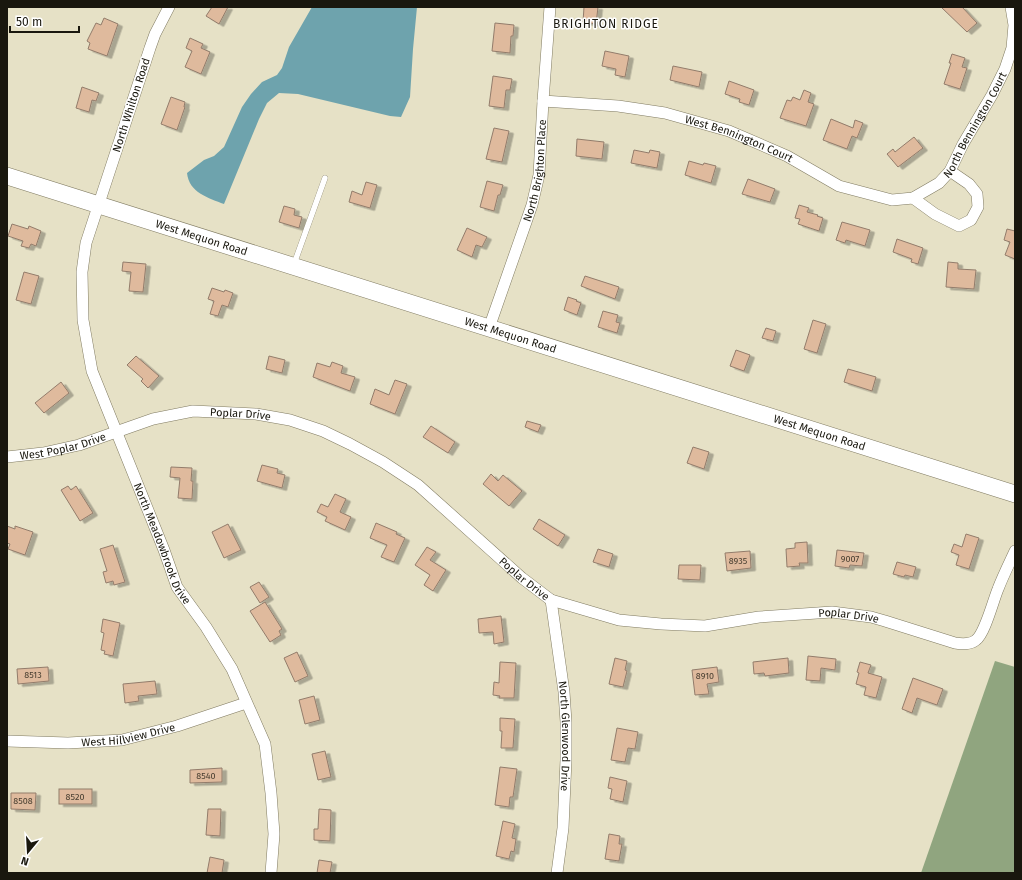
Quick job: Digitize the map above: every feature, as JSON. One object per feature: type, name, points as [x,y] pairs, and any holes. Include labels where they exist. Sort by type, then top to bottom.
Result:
[{"type":"main road","name":"West Mequon Road","points":[[7,176],[1015,494]]},
{"type":"street","name":"North Whilton Road","points":[[98,205],[155,34],[169,7]]},
{"type":"street","name":"North Brighton Place","points":[[489,328],[532,205],[539,175],[550,7]]},
{"type":"street","name":"North Bennington Court","points":[[926,191],[939,183],[950,171],[963,144],[992,95],[1005,69],[1012,48],[1015,25],[1011,7]]},
{"type":"street","name":"West Bennington Court","points":[[543,101],[618,106],[665,113],[729,131],[787,156],[839,186],[892,200],[913,198],[926,191]]},
{"type":"street","points":[[913,198],[936,214],[959,226],[971,220],[978,207],[977,194],[969,184],[950,171]]},
{"type":"street","name":"North Meadowbrook Drive","points":[[98,205],[86,243],[82,272],[83,320],[92,371],[164,550],[177,587],[206,627],[232,669],[265,744],[274,834],[271,873]]},
{"type":"street","name":"Poplar Drive","points":[[117,431],[153,419],[193,411],[256,414],[290,420],[323,431],[383,462],[418,485],[522,578],[551,600],[619,620],[705,626],[759,617],[832,612],[885,621],[955,643],[971,643],[976,641],[983,630],[998,587],[1015,551]]},
{"type":"street","name":"West Poplar Drive","points":[[7,457],[50,452],[79,445],[117,431]]},
{"type":"street","name":"North Glenwood Drive","points":[[551,600],[564,692],[566,722],[563,828],[557,873]]},
{"type":"street","name":"West Hillview Drive","points":[[7,741],[68,743],[122,740],[177,726],[246,703]]},
{"type":"lane","points":[[293,266],[325,178]]},
{"type":"green space","points":[[995,661],[1015,667],[1015,873],[921,873]]},
{"type":"water","points":[[312,7],[417,7],[410,97],[401,117],[390,116],[298,94],[279,93],[267,103],[259,119],[224,204],[201,194],[192,185],[187,173],[204,160],[214,156],[224,147],[242,107],[251,94],[262,82],[277,75],[282,68],[289,47]]},
{"type":"building","points":[[212,7],[228,7],[219,24],[206,16]]},
{"type":"building","points":[[584,7],[598,7],[596,24],[583,22]]},
{"type":"building","points":[[941,7],[962,7],[977,23],[967,32]]},
{"type":"building","points":[[104,18],[118,24],[107,56],[88,49],[90,43],[87,41],[96,23],[101,25]]},
{"type":"building","points":[[495,23],[514,25],[513,36],[511,36],[510,53],[492,51]]},
{"type":"building","points":[[190,38],[203,44],[201,48],[210,52],[201,74],[185,67],[192,51],[186,48]]},
{"type":"building","points":[[605,51],[629,56],[625,77],[615,75],[616,69],[602,66]]},
{"type":"building","points":[[952,54],[965,58],[962,67],[967,68],[960,89],[944,84],[951,63],[949,63]]},
{"type":"building","points":[[673,66],[702,72],[699,87],[670,80]]},
{"type":"building","points":[[493,76],[512,79],[510,90],[506,90],[504,108],[489,106]]},
{"type":"building","points":[[729,81],[754,90],[749,105],[739,102],[740,99],[725,94]]},
{"type":"building","points":[[82,87],[99,93],[96,101],[92,100],[89,112],[76,108]]},
{"type":"building","points":[[804,90],[811,93],[808,102],[814,104],[806,126],[780,118],[787,100],[791,101],[793,97],[800,100]]},
{"type":"building","points":[[171,97],[185,102],[185,107],[177,130],[161,124]]},
{"type":"building","points":[[831,119],[853,128],[855,120],[863,123],[857,138],[852,136],[847,149],[823,140]]},
{"type":"building","points":[[494,128],[509,131],[502,162],[486,159]]},
{"type":"building","points":[[914,137],[923,148],[898,167],[887,154],[893,149],[895,152]]},
{"type":"building","points":[[577,139],[604,142],[602,159],[576,156]]},
{"type":"building","points":[[634,150],[649,153],[650,150],[660,152],[657,168],[631,163]]},
{"type":"building","points":[[689,161],[703,165],[704,163],[716,166],[711,183],[685,175]]},
{"type":"building","points":[[748,179],[775,189],[770,202],[742,194]]},
{"type":"building","points":[[487,181],[503,185],[500,195],[498,195],[494,211],[480,207]]},
{"type":"building","points":[[366,182],[377,185],[370,208],[349,202],[352,191],[362,195]]},
{"type":"building","points":[[799,205],[809,208],[807,212],[823,218],[819,231],[798,224],[800,219],[795,218]]},
{"type":"building","points":[[284,206],[295,209],[294,215],[302,217],[299,228],[279,222]]},
{"type":"building","points":[[842,222],[870,230],[865,246],[846,240],[845,243],[836,240]]},
{"type":"building","points":[[12,224],[28,229],[29,226],[41,231],[36,246],[31,244],[29,248],[21,246],[23,241],[8,236]]},
{"type":"building","points":[[467,228],[487,237],[482,247],[476,245],[472,257],[457,250]]},
{"type":"building","points":[[1007,229],[1015,231],[1015,259],[1005,255],[1010,242],[1004,240]]},
{"type":"building","points":[[897,239],[923,248],[918,264],[911,262],[912,259],[893,252]]},
{"type":"building","points":[[123,262],[146,264],[143,292],[129,291],[131,272],[122,271]]},
{"type":"building","points":[[948,262],[958,263],[958,269],[976,270],[974,289],[946,287]]},
{"type":"building","points":[[24,272],[39,276],[31,304],[16,300]]},
{"type":"building","points":[[585,276],[619,287],[615,299],[581,286]]},
{"type":"building","points":[[212,288],[233,293],[228,307],[222,305],[218,316],[210,314],[214,301],[208,299]]},
{"type":"building","points":[[568,297],[581,303],[577,315],[564,310]]},
{"type":"building","points":[[603,311],[618,315],[616,322],[620,323],[617,333],[598,327]]},
{"type":"building","points":[[813,320],[826,324],[817,353],[804,349]]},
{"type":"building","points":[[766,328],[776,331],[773,341],[762,338]]},
{"type":"building","points":[[736,350],[750,355],[744,371],[730,366]]},
{"type":"building","points":[[136,356],[159,376],[148,388],[141,381],[143,379],[127,365]]},
{"type":"building","points":[[269,356],[285,360],[282,373],[266,369]]},
{"type":"building","points":[[332,362],[343,366],[341,373],[355,377],[350,391],[313,377],[317,363],[330,367]]},
{"type":"building","points":[[848,369],[876,377],[872,391],[844,382]]},
{"type":"building","points":[[395,380],[407,384],[395,414],[370,404],[375,389],[389,395]]},
{"type":"building","points":[[61,382],[69,393],[44,413],[35,403]]},
{"type":"building","points":[[527,421],[541,425],[538,432],[525,427]]},
{"type":"building","points":[[431,426],[455,442],[448,453],[423,437]]},
{"type":"building","points":[[693,447],[709,452],[704,469],[687,463]]},
{"type":"building","points":[[262,465],[278,469],[277,473],[285,475],[282,488],[257,481]]},
{"type":"building","points":[[171,467],[192,468],[192,499],[178,498],[180,478],[170,477]]},
{"type":"building","points":[[491,474],[498,481],[503,475],[522,491],[509,506],[483,484]]},
{"type":"building","points":[[68,486],[71,490],[76,486],[93,513],[80,521],[61,490]]},
{"type":"building","points":[[335,494],[346,499],[340,512],[351,517],[345,530],[325,521],[327,517],[317,512],[321,504],[328,507]]},
{"type":"building","points":[[539,519],[565,535],[558,546],[533,529]]},
{"type":"building","points":[[376,523],[397,532],[396,534],[405,538],[394,562],[381,557],[387,545],[370,538]]},
{"type":"building","points":[[228,524],[241,550],[224,558],[212,532]]},
{"type":"building","points":[[7,526],[15,529],[15,526],[33,532],[25,555],[8,549],[10,544],[7,543]]},
{"type":"building","points":[[966,534],[979,538],[969,569],[956,565],[959,555],[951,552],[954,544],[962,547]]},
{"type":"building","points":[[807,542],[808,563],[799,563],[800,566],[787,567],[786,549],[795,548],[795,543]]},
{"type":"building","points":[[113,545],[125,582],[114,585],[113,581],[106,583],[103,572],[107,571],[100,549]]},
{"type":"building","points":[[427,547],[436,552],[430,560],[446,570],[433,591],[424,585],[430,575],[415,565]]},
{"type":"building","points":[[598,549],[613,554],[609,567],[593,562]]},
{"type":"building","points":[[837,550],[864,553],[862,566],[850,565],[849,568],[835,566]]},
{"type":"building","points":[[750,551],[751,568],[727,571],[725,553]]},
{"type":"building","points":[[897,562],[916,567],[913,577],[905,575],[904,577],[893,574]]},
{"type":"building","points":[[679,565],[701,565],[700,580],[678,579]]},
{"type":"building","points":[[259,582],[269,597],[260,603],[250,587]]},
{"type":"building","points":[[265,602],[282,629],[279,631],[281,635],[270,642],[250,611]]},
{"type":"building","points":[[501,616],[504,642],[494,644],[493,632],[479,633],[478,619]]},
{"type":"building","points":[[103,619],[120,623],[113,656],[104,654],[105,651],[101,650],[104,633],[101,632]]},
{"type":"building","points":[[297,652],[308,676],[295,682],[284,658]]},
{"type":"building","points":[[808,656],[836,659],[835,670],[821,668],[820,681],[806,680]]},
{"type":"building","points":[[615,658],[627,661],[625,670],[627,671],[623,687],[609,684]]},
{"type":"building","points":[[788,658],[789,673],[765,676],[764,673],[754,674],[753,662]]},
{"type":"building","points":[[500,662],[516,663],[514,698],[499,698],[500,696],[493,695],[494,682],[499,683]]},
{"type":"building","points":[[860,662],[871,665],[868,673],[882,677],[876,698],[864,695],[866,687],[856,684]]},
{"type":"building","points":[[48,667],[49,681],[18,684],[17,669]]},
{"type":"building","points":[[717,667],[719,682],[707,684],[709,694],[695,695],[692,670]]},
{"type":"building","points":[[913,678],[943,689],[937,705],[917,698],[912,713],[902,709]]},
{"type":"building","points":[[155,681],[157,694],[138,696],[139,701],[125,703],[123,684]]},
{"type":"building","points":[[314,696],[320,720],[305,724],[299,700]]},
{"type":"building","points":[[500,718],[515,719],[513,748],[501,748],[502,731],[500,731]]},
{"type":"building","points":[[617,728],[638,732],[635,749],[628,748],[625,762],[611,760]]},
{"type":"building","points":[[325,751],[331,777],[318,780],[312,754]]},
{"type":"building","points":[[500,767],[517,769],[513,797],[510,797],[509,807],[495,805]]},
{"type":"building","points":[[222,768],[222,782],[190,783],[190,770]]},
{"type":"building","points":[[610,777],[627,781],[623,802],[610,799],[612,789],[608,788]]},
{"type":"building","points":[[59,789],[92,789],[92,804],[59,804]]},
{"type":"building","points":[[11,793],[36,793],[35,810],[11,809]]},
{"type":"building","points":[[208,809],[221,809],[220,836],[206,835]]},
{"type":"building","points":[[319,809],[331,810],[330,841],[314,840],[314,829],[318,829]]},
{"type":"building","points":[[503,821],[515,824],[512,838],[516,839],[514,852],[511,851],[509,859],[496,856]]},
{"type":"building","points":[[609,834],[620,836],[619,844],[622,844],[619,861],[605,859]]},
{"type":"building","points":[[210,857],[224,860],[222,873],[207,873]]},
{"type":"building","points":[[319,860],[332,862],[330,873],[317,873]]},
{"type":"district","name":"BRIGHTON RIDGE","points":[[606,24]]}]
